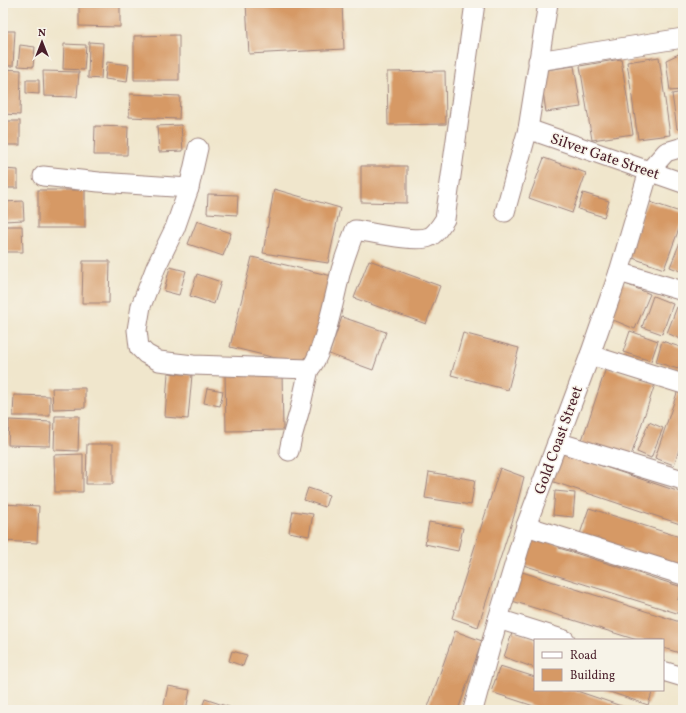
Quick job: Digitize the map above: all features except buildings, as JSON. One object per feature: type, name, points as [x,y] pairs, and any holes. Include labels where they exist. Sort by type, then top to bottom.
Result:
[{"type":"street","points":[[289,452],[310,369],[317,359],[323,342],[341,269],[355,230],[416,239],[429,237],[439,229],[444,219],[475,3]]},
{"type":"street","points":[[505,212],[528,129],[548,3]]},
{"type":"street","points":[[538,60],[683,38]]},
{"type":"street","name":"Silver Gate Street","points":[[528,129],[683,183]]},
{"type":"street","points":[[648,171],[666,152],[683,147]]},
{"type":"street","points":[[198,148],[189,188],[175,228],[156,267],[141,306],[137,330],[139,347],[146,354],[159,361],[193,365],[310,369]]},
{"type":"street","name":"Gold Coast Street","points":[[477,709],[498,619],[526,526],[590,355],[619,272],[648,171]]},
{"type":"street","points":[[43,176],[99,182],[189,188]]},
{"type":"street","points":[[619,272],[683,291]]},
{"type":"street","points":[[590,355],[683,384]]},
{"type":"street","points":[[557,442],[683,480]]},
{"type":"street","points":[[526,526],[683,575]]},
{"type":"street","points":[[498,619],[562,639]]},
{"type":"street","points":[[664,671],[683,677]]}]
